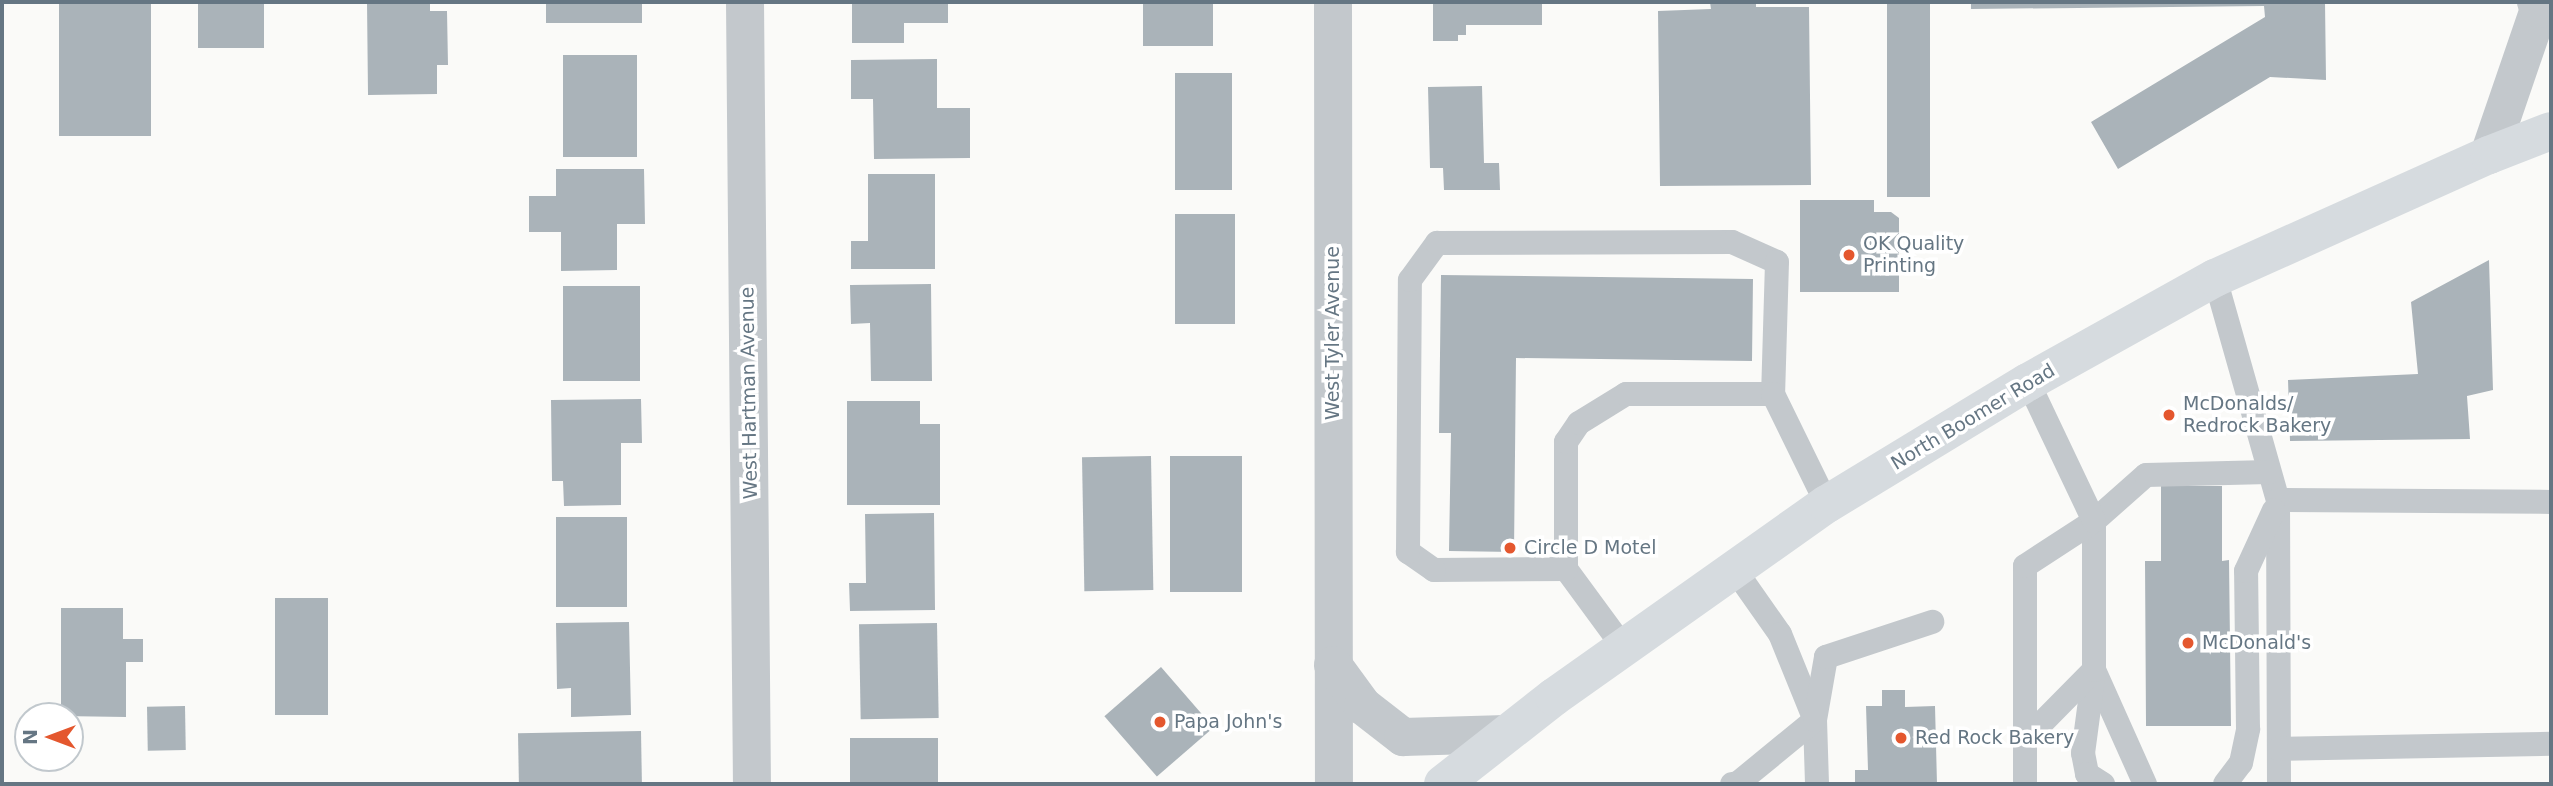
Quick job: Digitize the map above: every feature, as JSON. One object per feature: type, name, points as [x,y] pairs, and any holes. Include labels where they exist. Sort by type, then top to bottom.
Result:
[{"type":"main road","name":"North Boomer Road","points":[[1443,784],[1506,734],[1624,648],[1828,504],[2028,382],[2215,278],[2489,155],[2551,131]]},
{"type":"street","name":"West Hartman Avenue","points":[[745,2],[752,784]]},
{"type":"street","name":"West Tyler Avenue","points":[[1333,2],[1334,784]]},
{"type":"street","points":[[2489,155],[2539,9],[2536,2]]},
{"type":"street","points":[[1333,665],[1363,706],[1403,737],[1506,734]]},
{"type":"lane","points":[[1566,569],[1434,570],[1408,552],[1410,280],[1437,243],[1732,242],[1777,262],[1773,394],[1828,504]]},
{"type":"lane","points":[[2215,278],[2278,499],[2279,784]]},
{"type":"lane","points":[[2028,382],[2094,521],[2094,670],[2083,753],[2087,774],[2103,784]]},
{"type":"lane","points":[[1624,648],[1566,569],[1566,442],[1579,423],[1626,394],[1773,394]]},
{"type":"lane","points":[[2025,784],[2025,566],[2094,521],[2147,475],[2269,472]]},
{"type":"lane","points":[[2278,499],[2551,502]]},
{"type":"lane","points":[[2225,784],[2241,763],[2248,729],[2246,571],[2278,499]]},
{"type":"lane","points":[[1735,570],[1780,634],[1815,720]]},
{"type":"lane","points":[[1817,784],[1815,720],[1826,657],[1932,622]]},
{"type":"lane","points":[[2026,739],[2094,670]]},
{"type":"lane","points":[[2094,670],[2145,784]]},
{"type":"lane","points":[[1732,784],[1738,783],[1815,720]]},
{"type":"lane","points":[[2279,749],[2551,744]]},
{"type":"building","points":[[59,2],[151,2],[151,136],[59,136]]},
{"type":"building","points":[[198,2],[264,2],[264,48],[198,48]]},
{"type":"building","points":[[367,2],[430,2],[430,11],[447,11],[448,65],[437,65],[437,94],[368,95]]},
{"type":"building","points":[[546,2],[642,2],[642,23],[546,23]]},
{"type":"building","points":[[852,2],[948,2],[948,23],[904,23],[904,43],[852,43]]},
{"type":"building","points":[[1143,2],[1213,2],[1213,46],[1143,46]]},
{"type":"building","points":[[1433,2],[1542,2],[1542,25],[1466,25],[1466,35],[1458,35],[1458,41],[1433,41]]},
{"type":"building","points":[[1710,2],[1756,2],[1756,7],[1809,7],[1811,185],[1660,186],[1658,11],[1711,9]]},
{"type":"building","points":[[1887,2],[1930,2],[1930,197],[1887,197]]},
{"type":"building","points":[[1971,2],[2325,2],[2326,80],[2270,77],[2118,169],[2091,122],[2265,17],[2264,6],[1971,9]]},
{"type":"building","points":[[563,55],[637,55],[637,157],[563,157]]},
{"type":"building","points":[[937,59],[937,108],[970,108],[970,158],[874,159],[873,99],[851,99],[851,60]]},
{"type":"building","points":[[1175,73],[1232,73],[1232,190],[1175,190]]},
{"type":"building","points":[[1482,86],[1484,163],[1499,163],[1500,190],[1444,190],[1443,168],[1430,168],[1428,87]]},
{"type":"building","points":[[556,169],[644,169],[645,224],[617,224],[617,270],[561,271],[561,232],[529,232],[529,196],[556,196]]},
{"type":"building","points":[[868,174],[935,174],[935,269],[851,269],[851,241],[868,241]]},
{"type":"building","name":"OK Quality Printing","points":[[1800,200],[1874,200],[1874,212],[1891,212],[1899,218],[1899,292],[1800,292]]},
{"type":"building","points":[[1175,214],[1235,214],[1235,324],[1175,324]]},
{"type":"building","points":[[2489,260],[2493,390],[2467,396],[2470,439],[2290,441],[2288,380],[2418,374],[2411,302]]},
{"type":"building","name":"Circle D Motel","points":[[1441,275],[1753,279],[1752,361],[1516,358],[1514,552],[1449,551],[1451,433],[1439,433]]},
{"type":"building","points":[[931,284],[932,381],[871,381],[870,323],[851,324],[850,285]]},
{"type":"building","points":[[563,286],[640,286],[640,381],[563,381]]},
{"type":"building","points":[[641,399],[642,443],[621,443],[621,505],[564,506],[563,481],[552,481],[551,400]]},
{"type":"building","points":[[847,401],[920,401],[920,424],[940,424],[940,505],[847,505]]},
{"type":"building","points":[[1151,456],[1153,590],[1084,591],[1082,457]]},
{"type":"building","points":[[1170,456],[1242,456],[1242,592],[1170,592]]},
{"type":"building","name":"McDonald's","points":[[2161,486],[2222,486],[2222,561],[2229,560],[2231,726],[2146,726],[2145,561],[2161,561]]},
{"type":"building","points":[[934,513],[935,610],[850,611],[849,583],[866,583],[865,514]]},
{"type":"building","points":[[556,517],[627,517],[627,607],[556,607]]},
{"type":"building","points":[[275,598],[328,598],[328,715],[275,715]]},
{"type":"building","points":[[61,608],[123,608],[123,639],[143,639],[143,662],[126,662],[126,717],[84,716],[84,702],[61,702]]},
{"type":"building","points":[[629,622],[631,715],[571,717],[571,688],[557,689],[556,623]]},
{"type":"building","points":[[937,623],[939,718],[861,719],[859,624]]},
{"type":"building","name":"Papa John's","points":[[1161,667],[1213,727],[1157,777],[1104,716]]},
{"type":"building","name":"Red Rock Bakery","points":[[1882,690],[1905,690],[1905,707],[1935,706],[1937,784],[1855,784],[1855,770],[1868,770],[1866,706],[1882,706]]},
{"type":"building","points":[[185,706],[186,750],[148,751],[147,707]]},
{"type":"building","points":[[641,731],[642,784],[519,784],[518,733]]},
{"type":"building","points":[[850,738],[938,738],[938,784],[850,784]]},
{"type":"place","name":"OK Quality Printing","points":[[1849,255]]},
{"type":"place","name":"McDonalds/ Redrock Bakery","points":[[2169,415]]},
{"type":"place","name":"Circle D Motel","points":[[1510,548]]},
{"type":"place","name":"McDonald's","points":[[2188,643]]},
{"type":"place","name":"Papa John's","points":[[1160,722]]},
{"type":"place","name":"Red Rock Bakery","points":[[1901,738]]}]
